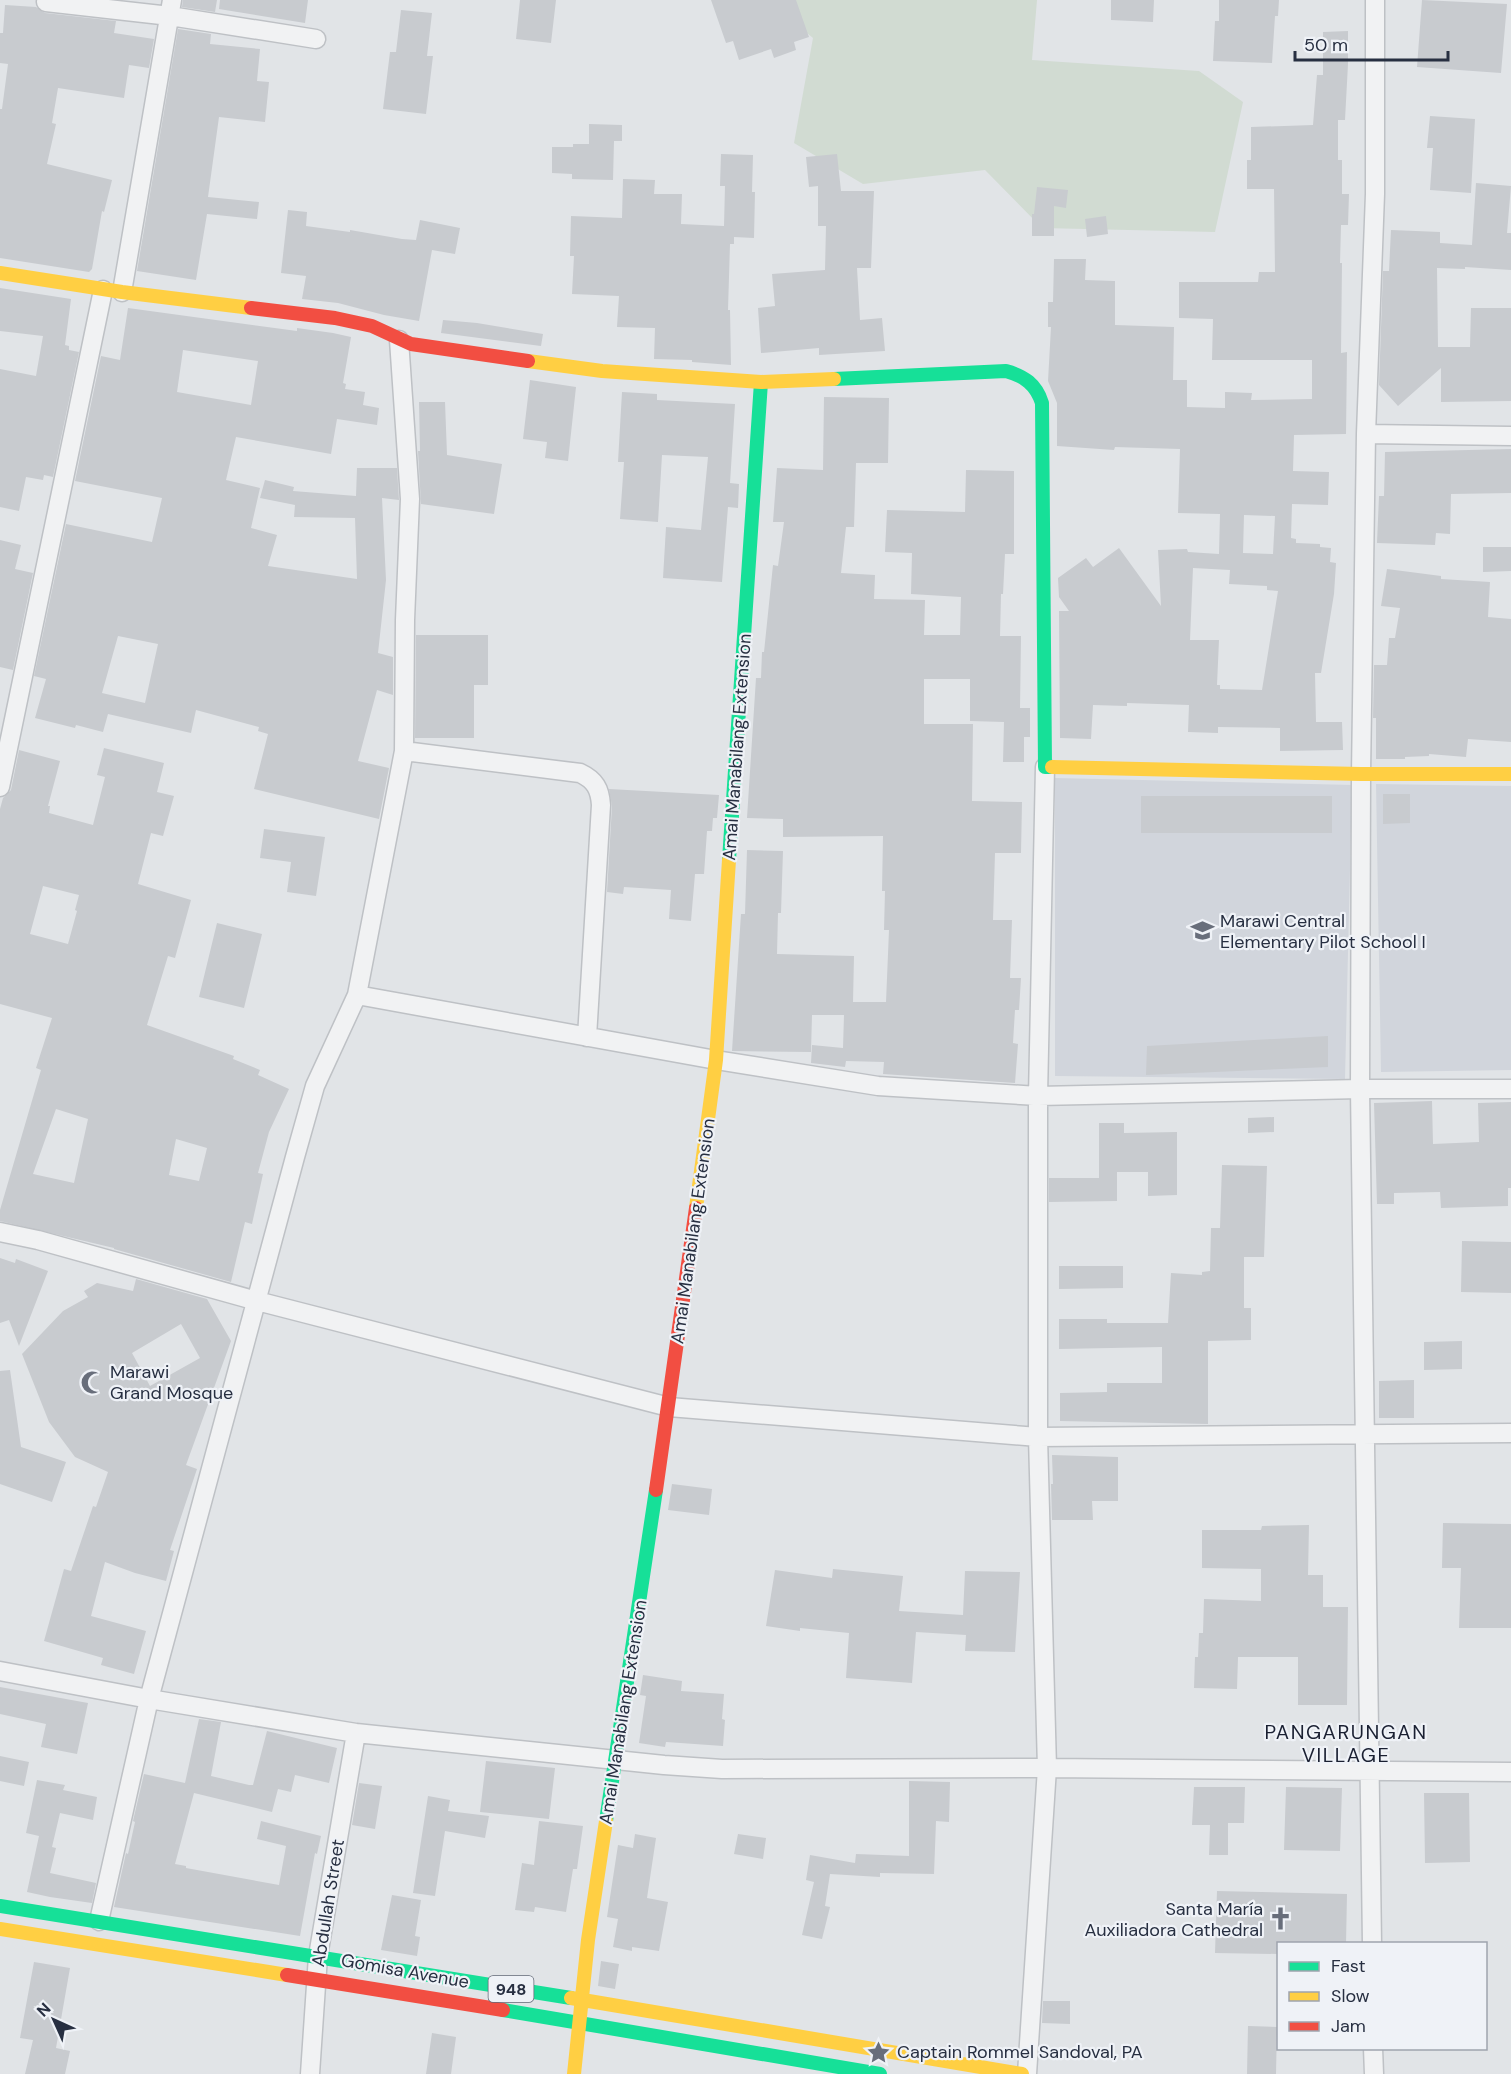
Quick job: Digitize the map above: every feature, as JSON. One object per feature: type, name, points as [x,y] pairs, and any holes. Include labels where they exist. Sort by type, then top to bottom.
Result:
[{"type":"main road","points":[[0,273],[103,290],[335,318],[372,326],[411,344],[602,371],[761,382],[1006,370],[1033,382],[1041,403],[1045,768],[1361,774],[1511,774]]},
{"type":"main road","name":"Amai Manabilang Extension","points":[[574,2074],[588,1940],[669,1407],[716,1060],[761,382]]},
{"type":"main road","name":"Gomisa Avenue","points":[[0,1906],[318,1956],[1022,2074]]},
{"type":"main road","name":"Gomisa Avenue","points":[[0,1929],[880,2074]]},
{"type":"street","points":[[1372,1942],[1360,1089],[1361,774],[1366,434],[1375,194],[1375,0]]},
{"type":"street","points":[[46,2],[171,8],[316,39]]},
{"type":"street","points":[[122,292],[171,8]]},
{"type":"street","points":[[0,787],[103,290]]},
{"type":"street","points":[[99,1921],[149,1699],[315,1086],[357,995],[404,752],[405,620],[410,499],[399,340]]},
{"type":"street","points":[[1366,434],[1511,436]]},
{"type":"street","points":[[404,752],[580,773],[595,783],[601,805],[587,1037]]},
{"type":"street","points":[[1027,2074],[1047,1768],[1038,1437],[1038,1096],[1045,768]]},
{"type":"street","points":[[357,995],[716,1060],[878,1086],[1038,1096],[1360,1089],[1511,1089]]},
{"type":"street","points":[[0,1232],[38,1240],[258,1301],[669,1407],[1038,1437],[1511,1432]]},
{"type":"street","points":[[0,1671],[149,1699],[356,1733],[722,1769],[1047,1768],[1511,1772]]},
{"type":"street","name":"Abdullah Street","points":[[310,2074],[318,1956],[356,1733]]},
{"type":"street","points":[[1373,2050],[1374,2074]]},
{"type":"shaded area","points":[[767,0],[1037,0],[1032,60],[1199,71],[1243,102],[1215,232],[1042,228],[985,170],[863,184],[794,143],[813,38]]},
{"type":"shaded area","name":"Marawi Central Elementary Pilot School I","points":[[1055,778],[1352,785],[1345,1079],[1055,1076]]},
{"type":"shaded area","points":[[1376,784],[1511,786],[1511,1070],[1381,1072]]},
{"type":"building","points":[[183,0],[217,0],[215,12],[182,7]]},
{"type":"building","points":[[220,0],[308,0],[305,23],[219,9]]},
{"type":"building","points":[[520,0],[556,0],[551,43],[516,39]]},
{"type":"building","points":[[711,0],[796,0],[809,37],[794,42],[796,50],[774,58],[771,49],[739,60],[733,41],[726,43]]},
{"type":"building","points":[[1111,0],[1154,0],[1153,22],[1111,20]]},
{"type":"building","points":[[1219,0],[1279,0],[1278,16],[1275,16],[1272,63],[1213,61],[1215,21],[1219,21]]},
{"type":"building","points":[[1422,0],[1507,4],[1501,73],[1417,67]]},
{"type":"building","points":[[5,5],[36,7],[45,13],[116,21],[114,33],[154,39],[149,68],[129,65],[124,98],[58,88],[52,123],[56,124],[47,164],[112,180],[104,212],[102,211],[92,269],[89,272],[0,258],[0,109],[2,109],[8,64],[0,63],[0,33],[3,33]]},
{"type":"building","points":[[401,10],[432,13],[427,56],[433,56],[426,114],[383,109],[390,52],[396,52]]},
{"type":"building","points":[[178,29],[211,34],[210,44],[260,49],[257,81],[269,82],[265,122],[219,117],[208,197],[259,202],[257,219],[207,214],[196,280],[137,271]]},
{"type":"building","points":[[1348,31],[1345,120],[1338,120],[1338,160],[1342,160],[1342,194],[1349,194],[1348,225],[1341,225],[1340,263],[1342,263],[1341,353],[1347,352],[1346,434],[1294,435],[1293,471],[1329,472],[1328,505],[1292,504],[1291,538],[1296,539],[1296,543],[1320,544],[1320,547],[1331,548],[1330,562],[1336,563],[1334,594],[1321,673],[1315,673],[1316,722],[1342,722],[1343,750],[1280,751],[1280,728],[1218,727],[1218,733],[1188,732],[1189,705],[1127,703],[1127,706],[1093,705],[1091,739],[1060,738],[1059,611],[1069,611],[1059,597],[1058,578],[1086,558],[1093,567],[1119,548],[1161,606],[1158,550],[1187,549],[1188,552],[1219,554],[1220,514],[1178,513],[1180,449],[1115,447],[1114,450],[1057,446],[1057,403],[1048,381],[1051,327],[1048,327],[1048,302],[1053,302],[1054,259],[1086,259],[1085,280],[1115,281],[1115,325],[1174,327],[1173,380],[1187,380],[1187,407],[1225,408],[1225,392],[1252,393],[1251,400],[1312,399],[1312,360],[1212,360],[1213,319],[1179,318],[1179,282],[1258,282],[1259,272],[1275,272],[1274,189],[1247,189],[1247,160],[1251,160],[1251,127],[1313,125],[1317,75],[1323,75],[1323,32]],"holes":[[[1244,515],[1275,516],[1273,554],[1243,553]],[[1193,568],[1230,570],[1229,584],[1267,586],[1267,590],[1278,591],[1262,690],[1220,689],[1220,685],[1217,685],[1219,640],[1190,640]]]},
{"type":"building","points":[[1430,116],[1475,119],[1471,193],[1430,190],[1433,148],[1427,148]]},
{"type":"building","points":[[589,124],[622,125],[622,141],[614,141],[613,180],[572,179],[572,174],[552,173],[552,147],[589,144]]},
{"type":"building","points":[[721,154],[753,155],[752,192],[755,192],[754,238],[734,237],[734,244],[730,244],[728,310],[730,310],[731,365],[692,362],[692,360],[654,359],[655,328],[617,327],[619,296],[572,294],[574,256],[570,256],[571,216],[622,218],[623,179],[655,180],[654,194],[682,194],[681,224],[724,226],[725,186],[720,186]]},
{"type":"building","points":[[837,154],[841,191],[874,191],[871,268],[857,268],[860,320],[882,318],[885,351],[819,355],[819,348],[761,353],[758,308],[775,306],[772,274],[825,270],[826,226],[818,226],[818,186],[809,187],[806,157]]},
{"type":"building","points":[[1476,183],[1511,186],[1507,233],[1511,233],[1511,270],[1437,268],[1438,347],[1470,347],[1471,308],[1511,308],[1511,401],[1441,402],[1441,368],[1398,406],[1379,385],[1383,271],[1389,271],[1391,230],[1440,232],[1440,243],[1472,245]]},
{"type":"building","points":[[1037,187],[1068,190],[1066,208],[1054,206],[1054,236],[1032,236],[1032,214],[1034,214]]},
{"type":"building","points":[[288,210],[307,212],[306,226],[350,232],[350,230],[402,239],[416,240],[420,220],[460,228],[455,254],[432,250],[419,321],[338,303],[302,299],[306,276],[281,273]]},
{"type":"building","points":[[1106,216],[1108,234],[1087,237],[1085,219]]},
{"type":"building","points":[[0,288],[71,299],[65,345],[69,346],[69,350],[79,352],[53,477],[44,475],[43,480],[26,477],[19,511],[0,507],[0,369],[36,376],[43,336],[0,331]]},
{"type":"building","points":[[128,308],[297,331],[297,328],[351,337],[343,383],[346,384],[345,389],[365,392],[363,405],[379,408],[377,425],[337,419],[331,454],[236,437],[226,480],[260,488],[251,528],[277,535],[268,566],[357,579],[355,518],[294,517],[295,505],[260,498],[265,480],[294,487],[293,491],[356,496],[357,468],[397,468],[399,500],[382,498],[386,580],[378,653],[393,657],[393,695],[377,690],[358,761],[389,768],[379,819],[254,789],[268,734],[258,731],[259,727],[196,710],[191,733],[108,714],[103,732],[35,718],[46,679],[34,676],[66,524],[152,542],[162,498],[75,481],[101,356],[120,360]],"holes":[[[183,350],[258,361],[251,405],[177,392]],[[118,636],[158,644],[145,703],[102,693]]]},
{"type":"building","points":[[443,320],[543,334],[541,346],[441,333]]},
{"type":"building","points":[[530,380],[576,387],[568,461],[545,458],[547,442],[523,439]]},
{"type":"building","points":[[622,392],[657,394],[657,400],[735,404],[730,483],[739,484],[738,508],[728,507],[722,582],[663,578],[666,527],[701,530],[708,457],[662,455],[658,522],[620,519],[624,462],[618,462]]},
{"type":"building","points":[[824,397],[889,398],[888,463],[856,463],[854,527],[846,527],[841,573],[875,575],[874,599],[925,600],[924,635],[960,635],[961,597],[911,594],[912,553],[885,552],[887,510],[965,512],[966,470],[1014,471],[1014,554],[1005,554],[1000,636],[1021,636],[1020,708],[1030,708],[1030,737],[1024,737],[1024,762],[1003,762],[1004,722],[970,721],[970,679],[924,679],[924,724],[973,724],[972,801],[1022,802],[1021,853],[995,853],[993,920],[1012,920],[1010,978],[1021,978],[1019,1010],[1015,1010],[1013,1043],[1018,1044],[1015,1083],[883,1074],[884,1062],[846,1061],[845,1067],[811,1063],[812,1045],[843,1048],[844,1015],[812,1015],[811,1052],[732,1051],[741,914],[745,914],[747,850],[783,851],[777,954],[854,956],[853,1002],[886,1002],[889,930],[884,930],[883,836],[783,837],[783,819],[747,818],[756,678],[761,678],[773,565],[778,566],[784,522],[773,522],[777,468],[823,470]]},
{"type":"building","points":[[419,402],[445,402],[447,455],[502,464],[494,514],[421,504],[418,451],[420,451]]},
{"type":"building","points":[[1511,449],[1511,493],[1451,494],[1450,534],[1436,533],[1435,545],[1377,543],[1379,496],[1384,496],[1385,452]]},
{"type":"building","points":[[0,540],[21,545],[15,569],[33,573],[13,670],[0,667]]},
{"type":"building","points":[[1483,547],[1511,547],[1511,571],[1483,572]]},
{"type":"building","points":[[1387,569],[1441,576],[1441,579],[1490,582],[1488,617],[1511,619],[1511,742],[1468,739],[1466,757],[1429,754],[1429,756],[1405,757],[1405,759],[1376,759],[1376,718],[1373,718],[1374,665],[1387,665],[1389,638],[1395,638],[1400,608],[1381,606]]},
{"type":"building","points":[[416,635],[488,635],[488,685],[474,685],[474,738],[415,738]]},
{"type":"building","points":[[104,748],[164,763],[157,792],[174,796],[163,836],[151,833],[138,884],[191,900],[175,958],[168,956],[147,1025],[234,1056],[233,1059],[260,1070],[258,1075],[289,1089],[269,1132],[258,1173],[263,1174],[252,1224],[245,1222],[231,1282],[114,1248],[0,1221],[0,1210],[41,1070],[36,1068],[52,1018],[0,1004],[0,809],[3,798],[11,790],[19,750],[60,761],[48,806],[50,806],[49,813],[93,825],[105,777],[97,775]],"holes":[[[43,886],[79,895],[68,944],[30,934]],[[56,1109],[88,1119],[74,1183],[33,1174]],[[176,1139],[207,1148],[199,1181],[169,1175]]]},
{"type":"building","points":[[609,789],[719,795],[717,818],[713,818],[712,831],[707,831],[704,874],[695,874],[691,921],[669,919],[671,890],[624,887],[623,894],[607,892],[612,806]]},
{"type":"building","points":[[1383,794],[1410,794],[1410,823],[1383,824]]},
{"type":"building","points":[[1141,796],[1332,796],[1332,833],[1141,833]]},
{"type":"building","points":[[264,829],[325,837],[316,896],[287,892],[291,862],[260,858]]},
{"type":"building","points":[[217,923],[262,934],[244,1008],[199,997]]},
{"type":"building","points":[[1328,1036],[1328,1067],[1146,1075],[1147,1046]]},
{"type":"building","points":[[1432,1101],[1433,1144],[1479,1142],[1478,1103],[1511,1102],[1511,1188],[1508,1188],[1508,1206],[1441,1208],[1440,1192],[1394,1193],[1394,1204],[1377,1204],[1374,1103]]},
{"type":"building","points":[[1274,1117],[1274,1132],[1248,1133],[1248,1118]]},
{"type":"building","points":[[1099,1123],[1124,1123],[1124,1133],[1177,1132],[1177,1195],[1148,1196],[1148,1172],[1117,1172],[1117,1201],[1049,1202],[1049,1178],[1099,1178]]},
{"type":"building","points":[[1222,1165],[1267,1166],[1264,1257],[1244,1257],[1244,1308],[1251,1308],[1251,1340],[1208,1341],[1208,1424],[1060,1421],[1060,1393],[1107,1392],[1107,1383],[1162,1383],[1162,1347],[1059,1349],[1059,1319],[1107,1319],[1107,1323],[1168,1323],[1171,1273],[1202,1275],[1202,1272],[1210,1271],[1211,1228],[1220,1228]]},
{"type":"building","points":[[1462,1241],[1511,1242],[1511,1293],[1461,1292]]},
{"type":"building","points":[[0,1258],[15,1263],[16,1259],[48,1271],[19,1346],[9,1320],[0,1323]]},
{"type":"building","points":[[1059,1266],[1123,1266],[1123,1288],[1059,1289]]},
{"type":"building","name":"Marawi Grand Mosque","points":[[136,1279],[207,1299],[231,1341],[186,1465],[197,1469],[170,1550],[174,1551],[166,1581],[105,1562],[91,1616],[146,1631],[134,1674],[101,1665],[103,1658],[44,1641],[64,1569],[71,1571],[93,1506],[96,1507],[108,1472],[75,1457],[49,1422],[22,1354],[63,1311],[88,1297],[84,1291],[97,1283],[133,1291]],"holes":[[[181,1324],[200,1358],[150,1386],[132,1353]]]},
{"type":"building","points":[[1462,1341],[1462,1369],[1424,1370],[1424,1342]]},
{"type":"building","points":[[10,1370],[21,1447],[66,1462],[52,1502],[0,1484],[0,1371]]},
{"type":"building","points":[[1414,1380],[1414,1418],[1379,1418],[1379,1381]]},
{"type":"building","points":[[1052,1455],[1118,1457],[1118,1501],[1092,1501],[1093,1520],[1052,1520]]},
{"type":"building","points":[[672,1484],[712,1489],[709,1515],[668,1510]]},
{"type":"building","points":[[1443,1523],[1511,1524],[1511,1628],[1459,1628],[1461,1568],[1442,1568]]},
{"type":"building","points":[[1309,1525],[1308,1575],[1323,1575],[1323,1607],[1348,1607],[1347,1705],[1298,1705],[1298,1657],[1238,1657],[1237,1689],[1194,1688],[1195,1657],[1198,1657],[1199,1633],[1203,1633],[1204,1599],[1261,1601],[1261,1569],[1202,1568],[1202,1530],[1261,1530],[1262,1526]]},
{"type":"building","points":[[833,1569],[903,1576],[899,1611],[963,1615],[965,1571],[1020,1572],[1015,1652],[965,1651],[966,1635],[916,1632],[912,1683],[846,1678],[849,1633],[800,1628],[800,1631],[766,1626],[775,1570],[832,1578]]},
{"type":"building","points":[[643,1675],[682,1681],[681,1691],[724,1694],[723,1746],[666,1742],[665,1747],[639,1743],[646,1696],[640,1695]]},
{"type":"building","points":[[0,1687],[88,1703],[77,1754],[41,1747],[46,1724],[0,1714]]},
{"type":"building","points":[[199,1719],[221,1722],[211,1776],[249,1785],[253,1785],[267,1731],[337,1748],[329,1783],[295,1775],[291,1792],[278,1789],[272,1812],[194,1793],[175,1864],[279,1885],[286,1846],[257,1839],[261,1821],[321,1836],[317,1854],[315,1853],[300,1936],[114,1907],[126,1853],[128,1854],[144,1774],[185,1783]]},
{"type":"building","points":[[0,1756],[29,1762],[24,1786],[0,1781]]},
{"type":"building","points":[[486,1761],[555,1768],[549,1819],[480,1812]]},
{"type":"building","points":[[37,1780],[65,1785],[63,1790],[97,1797],[93,1820],[60,1813],[52,1847],[56,1848],[50,1873],[96,1883],[92,1903],[27,1892],[39,1836],[26,1833]]},
{"type":"building","points":[[909,1781],[950,1782],[949,1822],[936,1821],[934,1874],[880,1873],[880,1877],[830,1874],[825,1906],[830,1907],[822,1939],[802,1935],[814,1882],[806,1880],[810,1855],[855,1863],[856,1854],[909,1856]]},
{"type":"building","points":[[359,1783],[382,1786],[375,1829],[352,1825]]},
{"type":"building","points":[[1194,1787],[1245,1787],[1244,1823],[1228,1823],[1228,1855],[1209,1855],[1210,1825],[1192,1825]]},
{"type":"building","points":[[1286,1787],[1342,1788],[1340,1851],[1284,1850]]},
{"type":"building","points":[[1424,1793],[1469,1793],[1470,1862],[1425,1863]]},
{"type":"building","points":[[428,1796],[450,1800],[448,1811],[489,1816],[485,1838],[445,1831],[435,1896],[413,1893]]},
{"type":"building","points":[[539,1821],[583,1826],[577,1869],[573,1869],[566,1912],[535,1907],[534,1912],[515,1910],[522,1863],[534,1865]]},
{"type":"building","points":[[635,1834],[656,1838],[647,1898],[668,1902],[659,1951],[632,1947],[632,1951],[613,1947],[618,1919],[607,1917],[618,1845],[633,1848]]},
{"type":"building","points":[[738,1834],[766,1838],[763,1859],[734,1854]]},
{"type":"building","name":"Santa María Auxiliadora Cathedral","points":[[1217,1891],[1347,1894],[1346,1942],[1277,1942],[1277,1954],[1215,1953]]},
{"type":"building","points":[[392,1895],[421,1900],[415,1936],[420,1937],[417,1956],[381,1950]]},
{"type":"building","points":[[601,1961],[619,1964],[615,1989],[598,1986]]},
{"type":"building","points":[[34,1962],[70,1968],[56,2048],[70,2051],[65,2074],[25,2074],[33,2040],[20,2038]]},
{"type":"building","points":[[1043,2001],[1070,2001],[1070,2024],[1042,2023]]},
{"type":"building","points":[[1248,2026],[1277,2027],[1276,2074],[1247,2074]]},
{"type":"building","points":[[432,2033],[456,2037],[451,2074],[426,2074]]},
{"type":"traffic: fast","points":[[834,379],[1006,371],[1024,378],[1039,396],[1042,403],[1045,767],[1052,767]]},
{"type":"traffic: fast","points":[[729,860],[761,382]]},
{"type":"traffic: fast","points":[[606,1821],[656,1490]]},
{"type":"traffic: fast","points":[[0,1906],[571,1998]]},
{"type":"traffic: fast","points":[[503,2010],[880,2074]]},
{"type":"traffic: slow","points":[[0,273],[122,292],[251,308]]},
{"type":"traffic: slow","points":[[528,361],[602,371],[761,382],[834,379]]},
{"type":"traffic: slow","points":[[1052,767],[1361,774],[1511,774]]},
{"type":"traffic: slow","points":[[696,1208],[716,1060],[729,860]]},
{"type":"traffic: slow","points":[[574,2074],[588,1940],[606,1821]]},
{"type":"traffic: slow","points":[[0,1929],[287,1975]]},
{"type":"traffic: slow","points":[[571,1998],[1022,2074]]},
{"type":"traffic: jam","points":[[251,308],[335,318],[372,326],[411,344],[528,361]]},
{"type":"traffic: jam","points":[[656,1490],[696,1208]]},
{"type":"traffic: jam","points":[[287,1975],[503,2010]]},
{"type":"place","name":"Marawi Central Elementary Pilot School I","points":[[1202,931]]},
{"type":"place","name":"Marawi Grand Mosque","points":[[92,1382]]},
{"type":"place","name":"Santa María Auxiliadora Cathedral","points":[[1281,1919]]},
{"type":"place","name":"Captain Rommel Sandoval, PA","points":[[879,2052]]},
{"type":"district","name":"PANGARUNGAN VILLAGE","points":[[1346,1744]]}]
